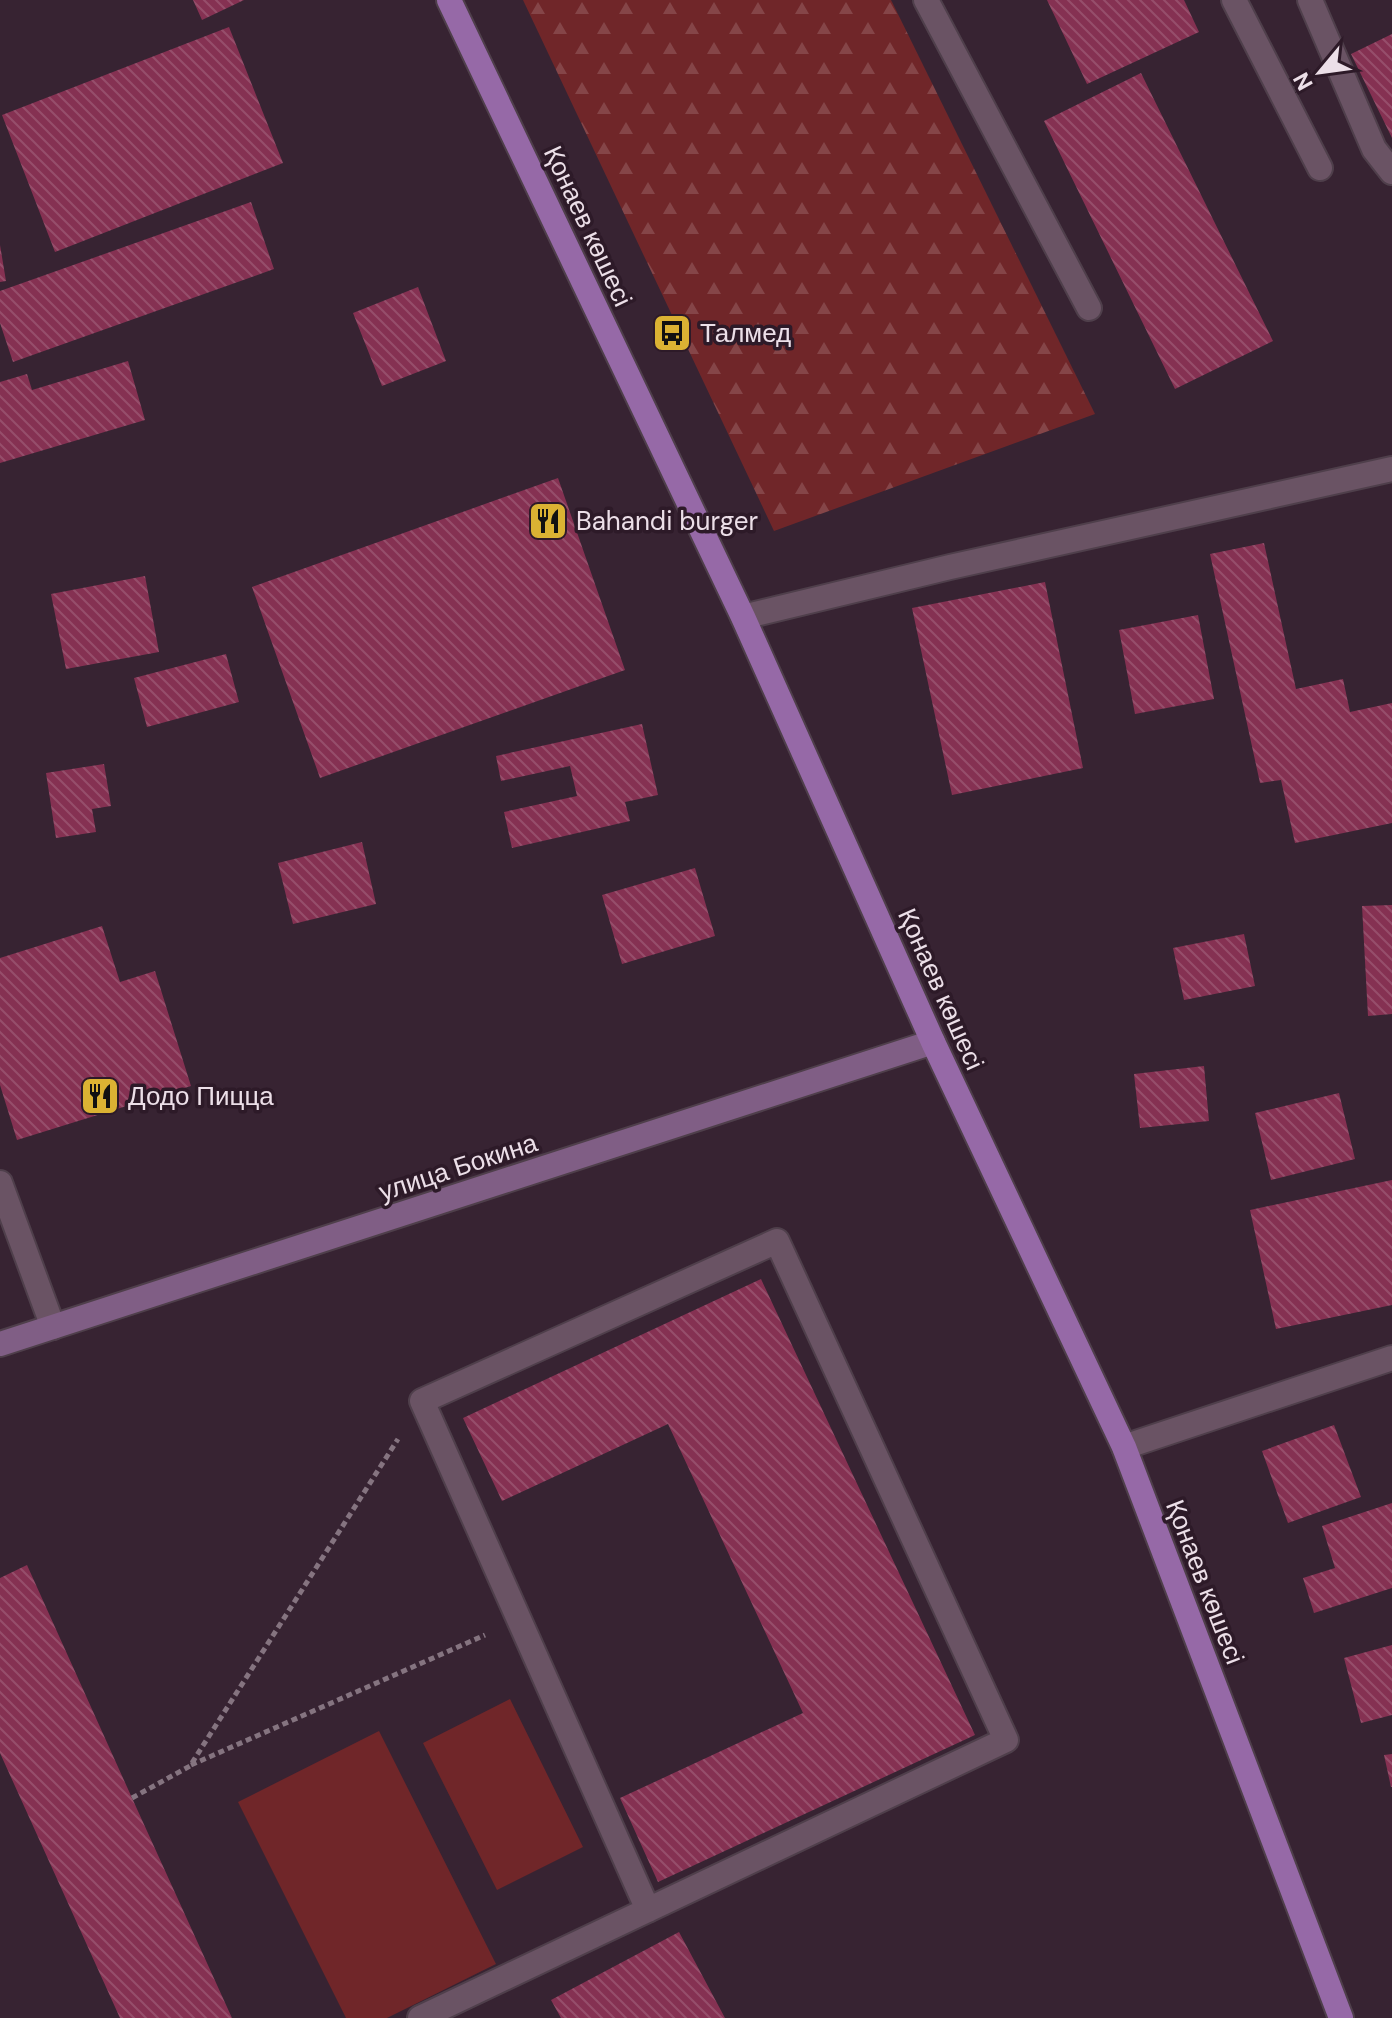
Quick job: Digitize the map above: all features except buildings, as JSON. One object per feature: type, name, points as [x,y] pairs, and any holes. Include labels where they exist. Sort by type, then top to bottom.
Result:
[{"type":"main road","name":"Қонаев көшесі","points":[[449,0],[743,617],[933,1042],[1124,1447],[1341,2018]]},
{"type":"street","points":[[926,0],[1089,308]]},
{"type":"street","points":[[1234,0],[1320,168]]},
{"type":"street","points":[[1310,0],[1374,149],[1392,172]]},
{"type":"street","points":[[743,617],[950,567],[1392,469]]},
{"type":"street","name":"улица Бокина","points":[[0,1344],[933,1042]]},
{"type":"street","points":[[0,1183],[53,1327]]},
{"type":"street","points":[[420,2018],[648,1910],[1006,1740],[777,1241],[422,1401],[648,1910]]},
{"type":"street","points":[[1124,1447],[1392,1358]]},
{"type":"path","points":[[190,1766],[422,1401]]},
{"type":"path","points":[[132,1798],[190,1766],[520,1619]]},
{"type":"green space","points":[[523,0],[891,0],[1095,414],[774,531]]},
{"type":"green space","points":[[510,1699],[583,1847],[497,1890],[423,1743]]},
{"type":"green space","points":[[379,1731],[496,1964],[387,2018],[346,2018],[238,1802]]},
{"type":"place","name":"Талмед","points":[[672,333]]},
{"type":"place","name":"Bahandi burger","points":[[548,521]]},
{"type":"place","name":"Додо Пицца","points":[[100,1096]]}]
